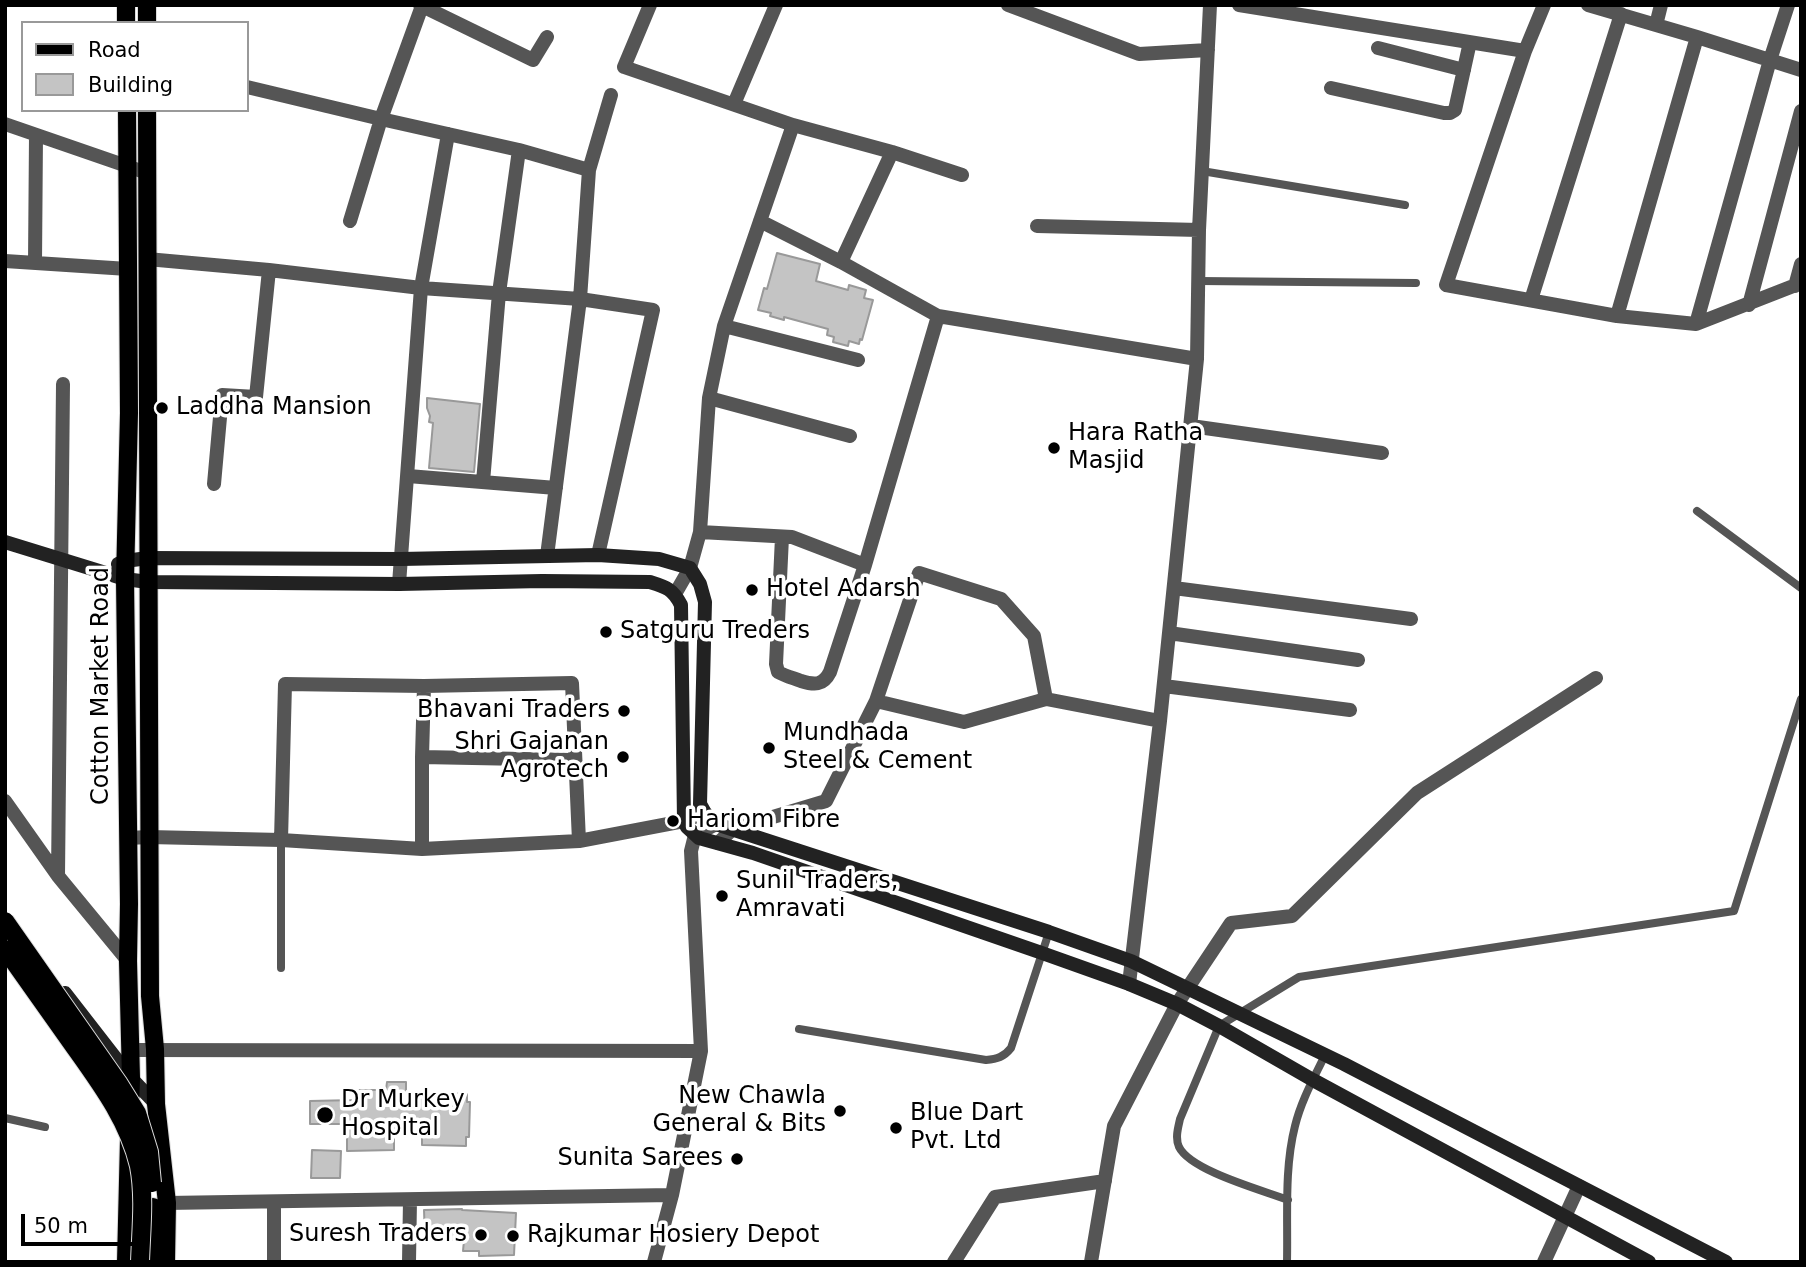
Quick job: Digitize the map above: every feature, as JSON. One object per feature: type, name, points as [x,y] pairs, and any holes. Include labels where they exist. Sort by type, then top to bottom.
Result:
[{"type":"main road","name":"Cotton Market Road","points":[[126,1262],[131,1078],[125,570],[129,413],[127,112]]},
{"type":"main road","name":"Cotton Market Road","points":[[147,112],[150,996],[161,1146],[160,1205]]},
{"type":"main road","points":[[5,921],[120,1083],[136,1113],[149,1152],[160,1205],[166,1262]]},
{"type":"main road","points":[[5,949],[103,1088],[124,1123],[134,1147],[139,1170],[142,1205],[140,1262]]},
{"type":"main road","points":[[153,1262],[160,1205]]},
{"type":"street","points":[[350,221],[381,119],[421,5],[533,60],[547,37]]},
{"type":"street","points":[[650,5],[624,67],[793,125],[892,152],[962,175]]},
{"type":"street","points":[[734,104],[776,5]]},
{"type":"street","points":[[1008,5],[1139,54],[1208,50]]},
{"type":"street","points":[[1129,984],[1164,686],[1197,359],[1199,230],[1210,5]]},
{"type":"street","points":[[1239,5],[1525,51]]},
{"type":"street","points":[[1544,5],[1525,51],[1446,285],[1617,316],[1696,324],[1798,284],[1801,264]]},
{"type":"street","points":[[1588,5],[1801,70]]},
{"type":"street","points":[[1656,24],[1661,5]]},
{"type":"street","points":[[1696,324],[1787,5]]},
{"type":"street","points":[[1531,300],[1621,14]]},
{"type":"street","points":[[1617,316],[1697,37]]},
{"type":"street","points":[[1331,88],[1450,113],[1455,110],[1470,42]]},
{"type":"street","points":[[1378,48],[1464,70]]},
{"type":"street","points":[[248,87],[519,150],[589,170]]},
{"type":"street","points":[[547,556],[580,299],[589,170],[611,95]]},
{"type":"street","points":[[1749,305],[1801,111]]},
{"type":"street","points":[[5,124],[147,173]]},
{"type":"street","points":[[675,594],[690,568],[700,532],[709,398],[724,326],[793,125]]},
{"type":"street","points":[[398,584],[421,288],[448,134]]},
{"type":"street","points":[[35,263],[36,135]]},
{"type":"street","points":[[484,482],[499,293],[519,150]]},
{"type":"street","points":[[841,262],[892,152]]},
{"type":"street","points":[[760,221],[841,262],[937,316],[1197,359]]},
{"type":"street","points":[[1037,226],[1199,230]]},
{"type":"street","points":[[147,259],[421,288],[580,299],[653,310],[598,555]]},
{"type":"street","points":[[5,261],[128,269]]},
{"type":"street","points":[[214,484],[222,395],[256,397],[269,270]]},
{"type":"street","points":[[782,537],[776,664],[778,672],[784,676],[814,685],[827,679],[865,565],[937,316]]},
{"type":"street","points":[[724,326],[858,360]]},
{"type":"street","points":[[58,876],[63,384]]},
{"type":"street","points":[[709,398],[850,436]]},
{"type":"street","points":[[1191,426],[1382,453]]},
{"type":"street","points":[[408,476],[556,488]]},
{"type":"street","points":[[700,532],[792,537],[865,565]]},
{"type":"street","points":[[5,542],[101,572],[125,570],[148,558],[401,559],[598,555],[659,559],[690,568],[700,584],[705,601],[700,804],[716,824],[1131,961],[1344,1064],[1726,1262]]},
{"type":"street","points":[[125,570],[148,582],[398,584],[542,580],[650,583],[663,586],[675,594],[681,605],[684,821],[695,835],[1042,953],[1177,1004],[1649,1262]]},
{"type":"street","points":[[718,843],[733,829],[826,801],[876,701],[919,573],[1001,599],[1034,636],[1046,699]]},
{"type":"street","points":[[1174,589],[1412,619]]},
{"type":"street","points":[[1169,633],[1358,660]]},
{"type":"street","points":[[1091,1262],[1114,1126],[1177,1004],[1231,923],[1292,916],[1417,793],[1595,678]]},
{"type":"street","points":[[281,840],[285,684],[424,686],[572,682],[579,841]]},
{"type":"street","points":[[422,849],[424,686]]},
{"type":"street","points":[[1164,686],[1350,710]]},
{"type":"street","points":[[876,701],[964,722],[1046,699],[1160,721]]},
{"type":"street","points":[[422,757],[574,760]]},
{"type":"street","points":[[5,801],[58,876],[128,961]]},
{"type":"street","points":[[128,838],[281,840],[422,849],[579,841],[684,821],[705,813]]},
{"type":"street","points":[[654,1262],[672,1195],[701,1051],[691,851],[695,835],[716,824]]},
{"type":"street","points":[[5,914],[131,1078],[156,1104]]},
{"type":"street","points":[[5,964],[74,1051],[161,1146]]},
{"type":"street","points":[[131,1049],[701,1051]]},
{"type":"street","points":[[954,1262],[995,1197],[1105,1181]]},
{"type":"street","points":[[1544,1262],[1579,1186]]},
{"type":"street","points":[[160,1205],[672,1195]]},
{"type":"street","points":[[409,1262],[410,1200]]},
{"type":"street","points":[[274,1202],[274,1262]]},
{"type":"lane","points":[[1202,171],[1405,205]]},
{"type":"lane","points":[[1199,281],[1416,283]]},
{"type":"lane","points":[[1697,511],[1801,588]]},
{"type":"lane","points":[[1288,1200],[1205,1169],[1191,1160],[1177,1144],[1180,1119],[1219,1026],[1299,977],[1734,911],[1801,699]]},
{"type":"lane","points":[[281,840],[281,968]]},
{"type":"lane","points":[[799,1029],[986,1060],[997,1059],[1011,1048],[1049,932]]},
{"type":"lane","points":[[1287,1262],[1291,1144],[1295,1125],[1325,1055]]},
{"type":"lane","points":[[5,1118],[45,1126]]},
{"type":"building","points":[[777,253],[820,264],[816,281],[848,290],[849,285],[866,290],[864,298],[873,300],[859,344],[849,341],[848,346],[833,342],[834,337],[827,335],[828,329],[784,317],[784,320],[758,310]]},
{"type":"building","points":[[427,398],[480,404],[474,472],[429,468],[433,423],[429,422]]},
{"type":"building","points":[[387,1082],[406,1082],[406,1092],[467,1094],[467,1102],[470,1102],[469,1137],[466,1137],[466,1146],[422,1145],[422,1121],[394,1120],[394,1150],[347,1151],[347,1124],[310,1124],[310,1101],[356,1100],[356,1090],[386,1090]]},
{"type":"building","points":[[312,1150],[341,1151],[340,1178],[311,1178]]},
{"type":"building","points":[[462,1209],[516,1213],[514,1255],[479,1256],[479,1251],[463,1251],[464,1240],[425,1240],[424,1210]]},
{"type":"place","name":"Laddha Mansion","points":[[162,408]]},
{"type":"place","name":"Hara Ratha Masjid","points":[[1054,448]]},
{"type":"place","name":"Hotel Adarsh","points":[[752,590]]},
{"type":"place","name":"Satguru Treders","points":[[606,632]]},
{"type":"place","name":"Bhavani Traders","points":[[624,711]]},
{"type":"place","name":"Mundhada Steel & Cement","points":[[769,748]]},
{"type":"place","name":"Shri Gajanan Agrotech","points":[[623,757]]},
{"type":"place","name":"Hariom Fibre","points":[[673,821]]},
{"type":"place","name":"Sunil Traders, Amravati","points":[[722,896]]},
{"type":"place","name":"New Chawla General & Bits","points":[[840,1111]]},
{"type":"place","name":"Dr Murkey Hospital","points":[[325,1115]]},
{"type":"place","name":"Blue Dart Pvt. Ltd","points":[[896,1128]]},
{"type":"place","name":"Sunita Sarees","points":[[737,1159]]},
{"type":"place","name":"Suresh Traders","points":[[481,1235]]},
{"type":"place","name":"Rajkumar Hosiery Depot","points":[[513,1236]]}]
